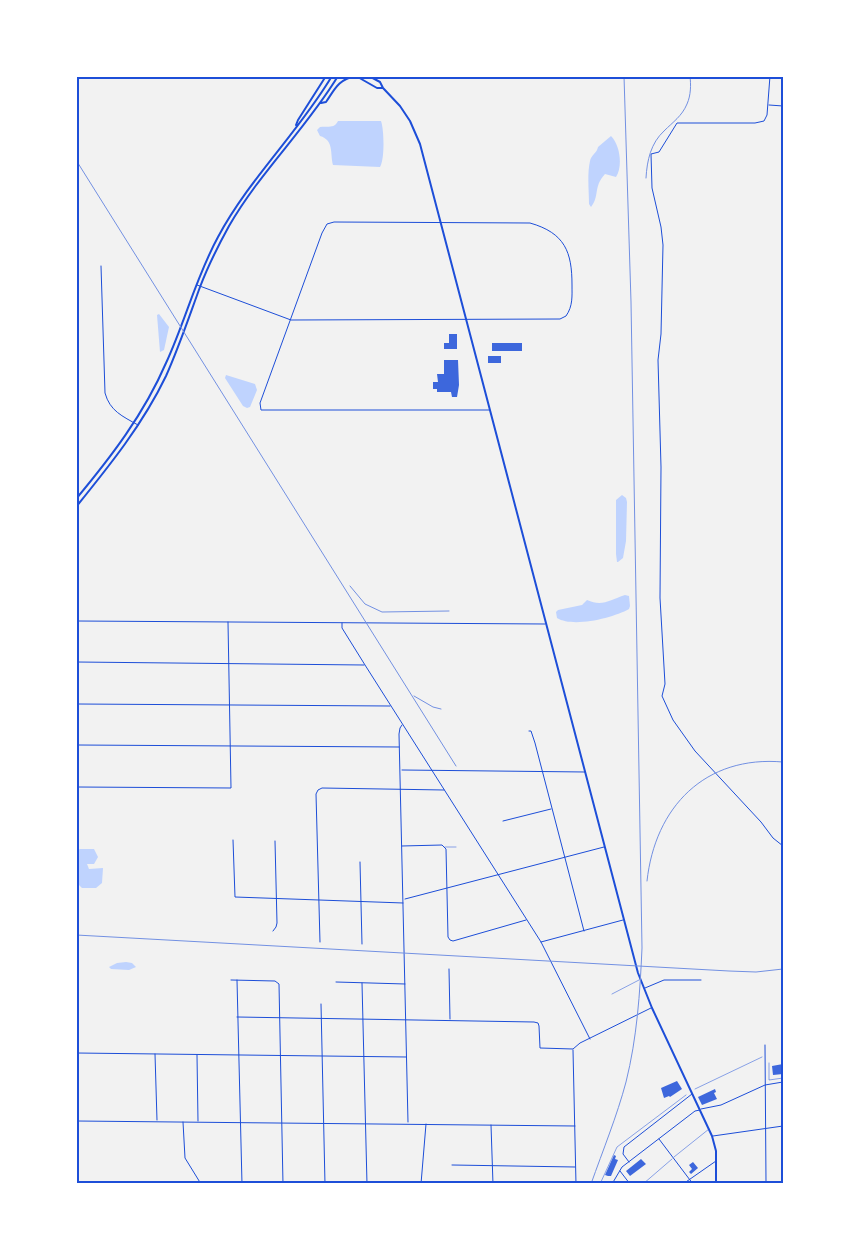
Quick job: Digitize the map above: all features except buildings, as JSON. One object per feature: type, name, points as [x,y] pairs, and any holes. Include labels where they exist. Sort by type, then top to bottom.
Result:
[{"type":"main road","points":[[296,128],[298,120],[326,76]]},
{"type":"main road","points":[[76,499],[115,452],[150,396],[166,364],[207,257],[228,218],[296,128],[332,76]]},
{"type":"main road","points":[[76,506],[119,454],[138,425],[170,366],[200,286],[213,256],[234,218],[321,103],[338,76]]},
{"type":"main road","points":[[321,103],[326,102],[340,82],[355,76],[377,88],[383,88]]},
{"type":"main road","points":[[369,76],[380,82],[383,88],[400,106],[414,128],[441,223],[640,978],[652,1008],[712,1136],[716,1147],[716,1184]]},
{"type":"street","points":[[770,76],[766,118],[759,123],[677,123],[659,152],[651,154],[651,168],[652,188],[661,227],[664,254],[661,334],[658,360],[661,467],[660,598],[665,680],[662,696],[673,720],[696,750],[761,822],[773,838],[783,846]]},
{"type":"street","points":[[768,105],[783,106]]},
{"type":"street","points":[[196,284],[291,320],[560,319],[566,316],[572,303],[572,264],[569,254],[559,239],[543,227],[530,223],[334,222],[327,224],[322,233],[291,320],[260,403],[261,410],[490,410]]},
{"type":"street","points":[[101,266],[105,393],[113,410],[138,425]]},
{"type":"street","points":[[76,621],[547,624]]},
{"type":"street","points":[[76,787],[231,788],[228,622]]},
{"type":"street","points":[[342,623],[342,628],[364,665],[541,942],[590,1038]]},
{"type":"street","points":[[76,662],[364,665]]},
{"type":"street","points":[[76,704],[391,706]]},
{"type":"street","points":[[402,725],[400,728],[400,770],[408,1123]]},
{"type":"street","points":[[529,731],[531,731],[535,742],[584,930]]},
{"type":"street","points":[[76,745],[400,747]]},
{"type":"street","points":[[400,770],[586,772]]},
{"type":"street","points":[[320,942],[316,794],[318,790],[322,788],[444,790]]},
{"type":"street","points":[[503,822],[552,808]]},
{"type":"street","points":[[234,840],[235,897],[404,903]]},
{"type":"street","points":[[273,931],[276,927],[275,841]]},
{"type":"street","points":[[402,846],[442,845],[445,847],[450,940],[453,941],[526,920]]},
{"type":"street","points":[[403,899],[605,847]]},
{"type":"street","points":[[360,862],[362,944]]},
{"type":"street","points":[[541,942],[624,920]]},
{"type":"street","points":[[449,969],[450,1020]]},
{"type":"street","points":[[232,980],[278,982],[283,1184]]},
{"type":"street","points":[[237,980],[242,1184]]},
{"type":"street","points":[[644,988],[664,980],[700,980]]},
{"type":"street","points":[[336,982],[405,984]]},
{"type":"street","points":[[362,983],[367,1184]]},
{"type":"street","points":[[321,1004],[325,1184]]},
{"type":"street","points":[[237,1017],[536,1022],[539,1026],[540,1048],[573,1049],[590,1038],[652,1008]]},
{"type":"street","points":[[765,1045],[766,1182]]},
{"type":"street","points":[[573,1049],[576,1184]]},
{"type":"street","points":[[76,1053],[407,1057]]},
{"type":"street","points":[[155,1054],[157,1121]]},
{"type":"street","points":[[197,1054],[198,1121]]},
{"type":"street","points":[[612,1184],[620,1171],[629,1162],[695,1111],[721,1105],[765,1085],[783,1082]]},
{"type":"street","points":[[629,1162],[623,1154],[624,1147],[693,1093]]},
{"type":"street","points":[[76,1121],[366,1122],[575,1126]]},
{"type":"street","points":[[183,1121],[185,1158],[200,1184]]},
{"type":"street","points":[[421,1184],[426,1123]]},
{"type":"street","points":[[491,1124],[493,1184]]},
{"type":"street","points":[[712,1136],[783,1126]]},
{"type":"street","points":[[658,1139],[693,1184]]},
{"type":"street","points":[[683,1184],[716,1160]]},
{"type":"street","points":[[452,1164],[576,1167]]},
{"type":"street","points":[[620,1171],[630,1184]]},
{"type":"street","points":[[716,1184],[783,1182]]},
{"type":"lane","points":[[445,847],[456,847]]},
{"type":"lane","points":[[612,994],[637,982],[640,978]]},
{"type":"lane","points":[[642,1184],[709,1129]]},
{"type":"path","points":[[695,1089],[763,1057],[769,1064],[769,1080],[783,1078]]},
{"type":"water","points":[[338,121],[381,121],[383,130],[383,158],[380,167],[333,165],[331,148],[328,141],[320,136],[317,130],[320,127],[333,126]]},
{"type":"water","points":[[611,136],[617,145],[620,156],[618,172],[616,177],[605,174],[601,179],[591,207],[589,204],[588,182],[590,161],[598,147]]},
{"type":"water","points":[[159,314],[169,327],[164,350],[160,352],[157,315]]},
{"type":"water","points":[[226,375],[255,384],[257,390],[250,407],[243,406],[225,378]]},
{"type":"water","points":[[622,495],[626,498],[627,502],[626,541],[623,558],[617,562],[616,500]]},
{"type":"water","points":[[625,595],[629,596],[629,609],[613,616],[583,622],[564,621],[557,618],[556,612],[558,610],[582,605],[587,600],[602,603]]},
{"type":"water","points":[[80,849],[94,849],[98,857],[94,864],[87,864],[89,869],[103,868],[102,883],[96,888],[82,888],[77,883],[76,851]]},
{"type":"water","points":[[117,963],[132,963],[136,967],[129,970],[111,969],[109,967]]},
{"type":"railway","points":[[591,1184],[618,1108],[630,1065],[637,1015],[642,948],[631,302],[624,76]]},
{"type":"railway","points":[[646,178],[647,165],[653,146],[687,104],[690,76]]},
{"type":"railway","points":[[76,160],[456,766]]},
{"type":"railway","points":[[350,586],[365,604],[382,612],[449,611]]},
{"type":"railway","points":[[414,696],[433,707],[441,709]]},
{"type":"railway","points":[[647,881],[652,854],[661,830],[673,809],[689,791],[708,777],[730,767],[755,762],[783,762]]},
{"type":"railway","points":[[76,935],[729,971],[756,972],[783,969]]}]
